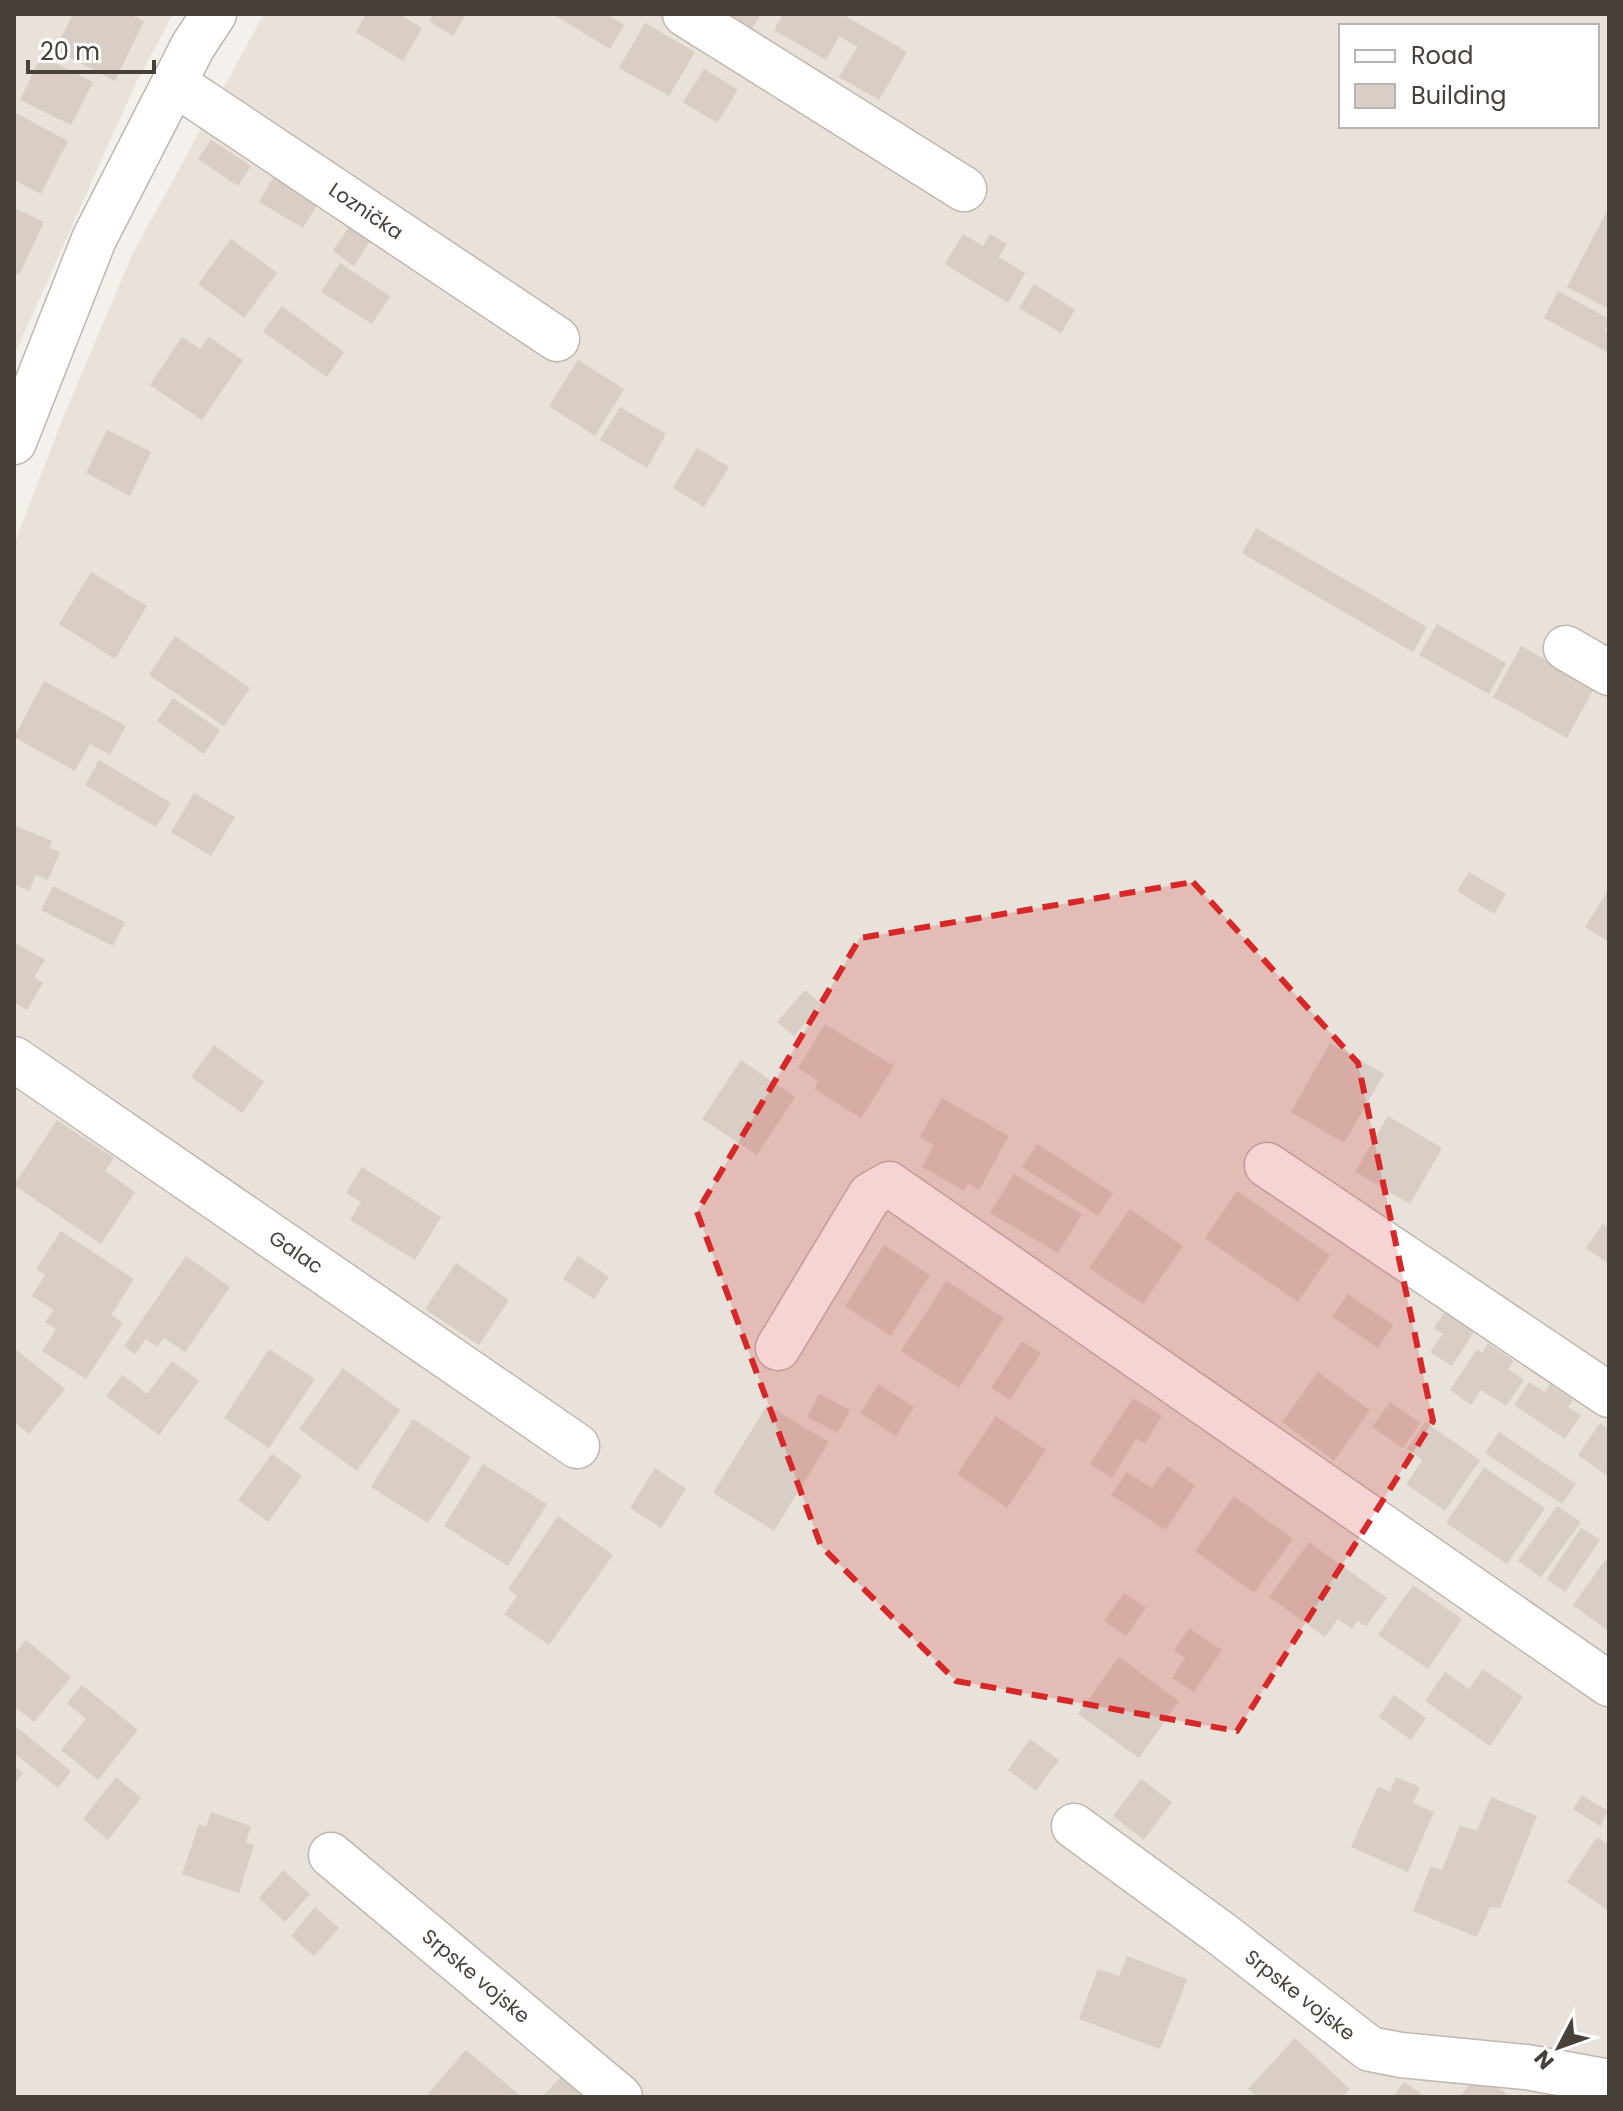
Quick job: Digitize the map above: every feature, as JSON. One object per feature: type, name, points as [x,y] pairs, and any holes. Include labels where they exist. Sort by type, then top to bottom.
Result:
[{"type":"street","points":[[14,442],[94,239],[193,46],[214,14]]},
{"type":"street","points":[[685,14],[964,189]]},
{"type":"street","name":"Loznička","points":[[174,83],[557,339]]},
{"type":"street","points":[[1566,648],[1609,673]]},
{"type":"street","name":"Galac","points":[[14,1059],[577,1446]]},
{"type":"street","points":[[1267,1165],[1609,1395]]},
{"type":"street","points":[[778,1348],[870,1195],[889,1184],[1609,1684]]},
{"type":"street","name":"Srpske vojske","points":[[1074,1826],[1223,1935],[1370,2049],[1401,2055],[1526,2067],[1609,2082]]},
{"type":"street","name":"Srpske vojske","points":[[331,1855],[620,2097]]},
{"type":"highlighted area","points":[[1193,882],[1358,1063],[1433,1421],[1237,1731],[956,1681],[821,1546],[697,1212],[860,938]]},
{"type":"shaded area","points":[[14,14],[173,14],[134,87],[14,356]]},
{"type":"shaded area","points":[[264,14],[1609,14],[1609,2070],[1592,2097],[14,2097],[14,544],[132,255]]},
{"type":"building","points":[[73,14],[130,14],[144,21],[115,81],[55,50]]},
{"type":"building","points":[[366,14],[399,14],[422,28],[403,61],[356,32]]},
{"type":"building","points":[[434,14],[466,14],[453,36],[429,21]]},
{"type":"building","points":[[553,14],[606,14],[624,25],[610,49]]},
{"type":"building","points":[[724,14],[761,14],[751,30]]},
{"type":"building","points":[[783,14],[842,14],[907,52],[879,100],[839,77],[857,47],[839,36],[826,60],[774,30]]},
{"type":"building","points":[[645,23],[695,52],[669,96],[619,68]]},
{"type":"building","points":[[41,56],[93,82],[71,125],[20,100]]},
{"type":"building","points":[[704,69],[738,90],[717,123],[683,102]]},
{"type":"building","points":[[14,112],[68,141],[41,194],[14,180]]},
{"type":"building","points":[[211,140],[251,166],[238,186],[198,159]]},
{"type":"building","points":[[276,173],[320,200],[303,228],[259,202]]},
{"type":"building","points":[[14,208],[44,222],[19,275],[14,272]]},
{"type":"building","points":[[1606,213],[1609,215],[1609,309],[1567,287]]},
{"type":"building","points":[[349,227],[370,241],[354,266],[333,251]]},
{"type":"building","points":[[963,234],[983,246],[990,234],[1007,244],[999,257],[1025,273],[1008,303],[945,264]]},
{"type":"building","points":[[231,239],[277,273],[244,318],[198,284]]},
{"type":"building","points":[[340,263],[390,296],[372,324],[321,292]]},
{"type":"building","points":[[1034,284],[1075,310],[1061,333],[1019,308]]},
{"type":"building","points":[[1558,291],[1609,319],[1605,330],[1609,333],[1609,353],[1544,318]]},
{"type":"building","points":[[282,306],[344,352],[327,377],[263,332]]},
{"type":"building","points":[[182,337],[200,349],[209,337],[243,360],[202,420],[150,385]]},
{"type":"building","points":[[578,360],[624,389],[595,436],[549,406]]},
{"type":"building","points":[[620,407],[666,434],[647,468],[600,440]]},
{"type":"building","points":[[107,430],[151,452],[130,496],[86,473]]},
{"type":"building","points":[[697,448],[729,467],[704,507],[673,488]]},
{"type":"building","points":[[1256,528],[1427,627],[1413,652],[1242,553]]},
{"type":"building","points":[[91,572],[147,606],[115,659],[59,624]]},
{"type":"building","points":[[1437,624],[1506,663],[1489,694],[1419,655]]},
{"type":"building","points":[[175,636],[250,688],[224,726],[149,675]]},
{"type":"building","points":[[1521,646],[1595,687],[1567,738],[1493,697]]},
{"type":"building","points":[[44,681],[126,726],[110,755],[90,744],[75,771],[14,737]]},
{"type":"building","points":[[173,698],[220,730],[204,754],[157,721]]},
{"type":"building","points":[[99,760],[171,803],[156,827],[85,785]]},
{"type":"building","points":[[194,793],[235,817],[211,856],[171,832]]},
{"type":"building","points":[[14,825],[52,841],[49,848],[60,852],[48,880],[36,875],[29,891],[14,884]]},
{"type":"building","points":[[1469,872],[1506,894],[1494,914],[1457,891]]},
{"type":"building","points":[[53,886],[125,922],[113,946],[41,910]]},
{"type":"building","points":[[1609,889],[1609,942],[1585,927]]},
{"type":"building","points":[[14,942],[45,960],[34,977],[43,983],[27,1010],[14,1002]]},
{"type":"building","points":[[805,990],[821,1004],[794,1036],[777,1022]]},
{"type":"building","points":[[825,1024],[894,1066],[861,1118],[814,1089],[818,1081],[798,1068]]},
{"type":"building","points":[[1330,1043],[1384,1074],[1344,1143],[1291,1112]]},
{"type":"building","points":[[214,1045],[264,1082],[242,1113],[191,1077]]},
{"type":"building","points":[[741,1060],[795,1097],[757,1155],[702,1119]]},
{"type":"building","points":[[942,1098],[1009,1136],[979,1190],[968,1183],[964,1191],[922,1167],[934,1145],[920,1137]]},
{"type":"building","points":[[1388,1116],[1442,1148],[1410,1204],[1355,1172]]},
{"type":"building","points":[[57,1120],[114,1158],[105,1171],[135,1192],[101,1244],[14,1185]]},
{"type":"building","points":[[1037,1144],[1113,1193],[1098,1216],[1022,1167]]},
{"type":"building","points":[[362,1167],[441,1217],[415,1260],[350,1220],[361,1202],[346,1193]]},
{"type":"building","points":[[1014,1174],[1082,1214],[1058,1253],[990,1213]]},
{"type":"building","points":[[1237,1191],[1330,1255],[1298,1302],[1205,1238]]},
{"type":"building","points":[[1130,1209],[1183,1246],[1143,1304],[1089,1268]]},
{"type":"building","points":[[1603,1224],[1609,1228],[1609,1264],[1586,1248]]},
{"type":"building","points":[[61,1231],[134,1279],[111,1315],[123,1323],[86,1379],[42,1351],[56,1329],[45,1322],[54,1310],[32,1296],[45,1275],[36,1269]]},
{"type":"building","points":[[884,1245],[930,1275],[891,1336],[845,1306]]},
{"type":"building","points":[[186,1256],[230,1287],[185,1352],[164,1338],[157,1347],[146,1339],[135,1354],[124,1346]]},
{"type":"building","points":[[578,1256],[609,1277],[594,1299],[563,1279]]},
{"type":"building","points":[[456,1263],[509,1300],[479,1345],[425,1309]]},
{"type":"building","points":[[946,1281],[1004,1318],[959,1388],[901,1351]]},
{"type":"building","points":[[1348,1294],[1393,1325],[1378,1348],[1332,1317]]},
{"type":"building","points":[[1450,1304],[1479,1324],[1452,1366],[1430,1352],[1443,1334],[1434,1328]]},
{"type":"building","points":[[1022,1341],[1041,1353],[1010,1400],[991,1388]]},
{"type":"building","points":[[1488,1343],[1514,1361],[1508,1369],[1524,1380],[1506,1406],[1481,1390],[1471,1405],[1450,1390],[1477,1349],[1482,1353]]},
{"type":"building","points":[[14,1348],[65,1389],[29,1434],[14,1422]]},
{"type":"building","points":[[269,1349],[315,1379],[269,1448],[224,1418]]},
{"type":"building","points":[[172,1361],[199,1381],[159,1435],[106,1396],[122,1375],[147,1394]]},
{"type":"building","points":[[343,1368],[400,1410],[357,1471],[299,1429]]},
{"type":"building","points":[[1318,1372],[1370,1410],[1334,1461],[1282,1422]]},
{"type":"building","points":[[1529,1382],[1545,1392],[1550,1384],[1573,1400],[1568,1407],[1581,1415],[1565,1439],[1514,1405]]},
{"type":"building","points":[[879,1384],[914,1407],[896,1436],[860,1413]]},
{"type":"building","points":[[819,1394],[850,1410],[838,1433],[807,1417]]},
{"type":"building","points":[[1133,1398],[1162,1416],[1145,1443],[1136,1439],[1112,1478],[1090,1464]]},
{"type":"building","points":[[1390,1402],[1420,1423],[1403,1448],[1372,1427]]},
{"type":"building","points":[[767,1405],[829,1442],[774,1531],[713,1493]]},
{"type":"building","points":[[996,1416],[1046,1450],[1007,1508],[957,1474]]},
{"type":"building","points":[[413,1419],[471,1457],[428,1523],[371,1487]]},
{"type":"building","points":[[1425,1422],[1480,1460],[1445,1511],[1406,1484],[1423,1460],[1407,1449]]},
{"type":"building","points":[[1600,1423],[1609,1430],[1609,1477],[1578,1455]]},
{"type":"building","points":[[1499,1432],[1576,1484],[1562,1504],[1485,1453]]},
{"type":"building","points":[[272,1454],[302,1476],[268,1522],[238,1500]]},
{"type":"building","points":[[483,1464],[547,1504],[508,1566],[444,1526]]},
{"type":"building","points":[[1167,1466],[1195,1485],[1166,1530],[1111,1495],[1127,1472],[1152,1488]]},
{"type":"building","points":[[1484,1467],[1545,1508],[1507,1564],[1446,1523]]},
{"type":"building","points":[[655,1468],[686,1489],[661,1528],[630,1508]]},
{"type":"building","points":[[1234,1496],[1293,1539],[1254,1593],[1195,1551]]},
{"type":"building","points":[[1557,1506],[1581,1522],[1541,1577],[1518,1561]]},
{"type":"building","points":[[558,1516],[613,1555],[549,1645],[504,1614],[517,1596],[508,1589]]},
{"type":"building","points":[[1581,1528],[1600,1540],[1565,1592],[1547,1579]]},
{"type":"building","points":[[1309,1542],[1387,1598],[1366,1626],[1357,1621],[1352,1629],[1338,1619],[1325,1637],[1269,1597]]},
{"type":"building","points":[[1605,1560],[1609,1563],[1609,1631],[1573,1605]]},
{"type":"building","points":[[1413,1585],[1462,1619],[1428,1669],[1378,1635]]},
{"type":"building","points":[[1124,1593],[1146,1607],[1126,1636],[1104,1621]]},
{"type":"building","points":[[1189,1628],[1222,1650],[1194,1692],[1172,1678],[1185,1658],[1174,1651]]},
{"type":"building","points":[[26,1640],[71,1677],[34,1722],[14,1706],[14,1655]]},
{"type":"building","points":[[1119,1657],[1179,1701],[1139,1758],[1078,1714]]},
{"type":"building","points":[[1483,1669],[1523,1697],[1490,1746],[1425,1701],[1445,1672],[1469,1689]]},
{"type":"building","points":[[82,1685],[138,1730],[98,1780],[61,1750],[86,1719],[67,1703]]},
{"type":"building","points":[[1394,1695],[1426,1718],[1411,1740],[1379,1717]]},
{"type":"building","points":[[14,1725],[71,1771],[58,1788],[14,1753]]},
{"type":"building","points":[[1030,1739],[1059,1760],[1036,1791],[1008,1770]]},
{"type":"building","points":[[14,1766],[23,1773],[14,1785]]},
{"type":"building","points":[[116,1777],[141,1798],[108,1840],[83,1819]]},
{"type":"building","points":[[1396,1777],[1420,1787],[1413,1803],[1434,1812],[1408,1872],[1351,1847],[1378,1787],[1390,1792]]},
{"type":"building","points":[[1141,1779],[1172,1802],[1144,1840],[1113,1816]]},
{"type":"building","points":[[1582,1795],[1608,1811],[1600,1826],[1573,1809]]},
{"type":"building","points":[[1491,1797],[1537,1816],[1500,1908],[1490,1907],[1477,1937],[1413,1911],[1431,1866],[1442,1870],[1460,1825],[1477,1831]]},
{"type":"building","points":[[211,1812],[251,1826],[246,1842],[254,1845],[239,1893],[182,1874],[199,1824],[206,1827]]},
{"type":"building","points":[[1597,1837],[1609,1845],[1609,1911],[1567,1882]]},
{"type":"building","points":[[283,1870],[310,1894],[285,1922],[259,1898]]},
{"type":"building","points":[[315,1907],[339,1928],[314,1956],[291,1936]]},
{"type":"building","points":[[1127,1956],[1187,1979],[1160,2049],[1079,2019],[1098,1969],[1119,1976]]},
{"type":"building","points":[[1295,2038],[1350,2089],[1342,2097],[1257,2097],[1248,2089]]},
{"type":"building","points":[[466,2050],[522,2097],[425,2097]]},
{"type":"building","points":[[570,2067],[592,2097],[542,2097]]},
{"type":"building","points":[[1477,2073],[1511,2097],[1460,2097]]},
{"type":"building","points":[[1404,2082],[1426,2097],[1393,2097]]}]
